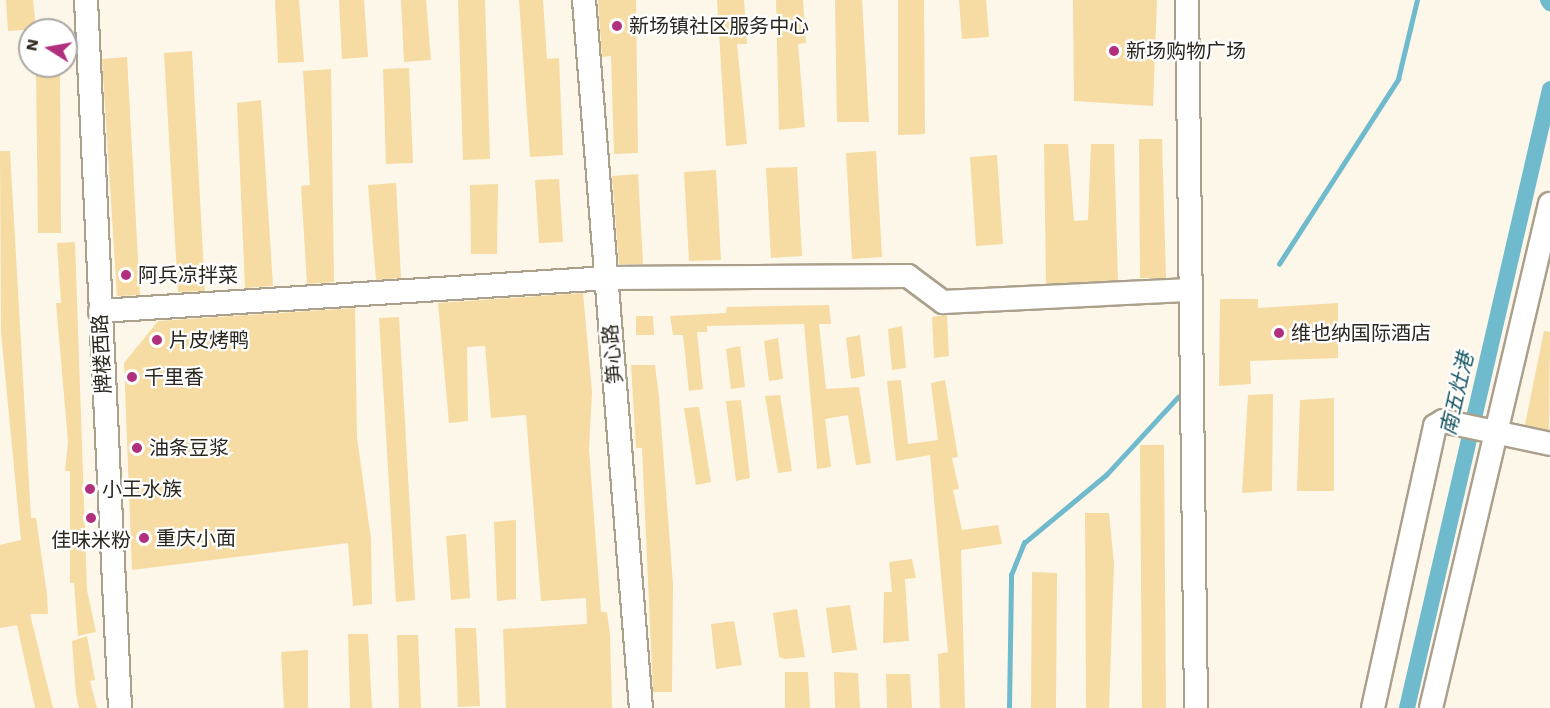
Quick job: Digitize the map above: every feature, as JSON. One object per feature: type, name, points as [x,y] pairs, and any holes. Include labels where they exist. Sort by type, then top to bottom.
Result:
[{"type":"street","name":"牌楼西路","points":[[86,0],[120,708]]},
{"type":"street","name":"笋心路","points":[[584,0],[641,708]]},
{"type":"street","points":[[1187,0],[1196,708]]},
{"type":"street","points":[[1431,708],[1494,432],[1550,204]]},
{"type":"street","points":[[100,311],[607,278],[908,276],[943,302],[1191,290]]},
{"type":"street","points":[[1373,708],[1435,426],[1443,421],[1550,444]]},
{"type":"building","points":[[6,0],[33,0],[35,18],[18,18],[18,30],[8,31]]},
{"type":"building","points":[[275,0],[299,0],[304,62],[278,63]]},
{"type":"building","points":[[339,0],[364,0],[368,57],[342,59]]},
{"type":"building","points":[[401,0],[426,0],[431,60],[404,62]]},
{"type":"building","points":[[458,0],[485,0],[490,159],[463,160]]},
{"type":"building","points":[[519,0],[543,0],[547,59],[559,58],[563,155],[530,157]]},
{"type":"building","points":[[598,0],[636,0],[638,153],[614,154],[611,56],[602,57]]},
{"type":"building","points":[[717,0],[744,0],[747,44],[737,44],[747,144],[726,146]]},
{"type":"building","points":[[776,0],[803,0],[806,43],[798,44],[805,127],[779,130]]},
{"type":"building","points":[[835,0],[862,0],[869,122],[837,122]]},
{"type":"building","points":[[898,0],[924,0],[925,134],[898,135]]},
{"type":"building","points":[[959,0],[986,0],[989,37],[962,39]]},
{"type":"building","name":"新场购物广场","points":[[1073,0],[1157,0],[1153,106],[1074,101]]},
{"type":"building","points":[[192,51],[205,291],[178,292],[164,53]]},
{"type":"building","points":[[127,57],[140,295],[117,296],[102,59]]},
{"type":"building","points":[[409,68],[413,163],[386,164],[383,69]]},
{"type":"building","points":[[331,69],[334,282],[307,284],[301,186],[310,185],[303,71]]},
{"type":"building","points":[[36,78],[60,78],[61,233],[38,233]]},
{"type":"building","points":[[261,100],[273,286],[245,288],[237,103]]},
{"type":"building","points":[[1139,139],[1162,139],[1166,278],[1140,278]]},
{"type":"building","points":[[1044,144],[1068,144],[1074,221],[1088,220],[1091,144],[1114,144],[1118,280],[1046,284]]},
{"type":"building","points":[[0,151],[10,151],[31,518],[36,518],[47,594],[48,614],[30,614],[53,708],[35,708],[17,625],[0,628],[0,545],[21,540],[1,332]]},
{"type":"building","points":[[876,151],[882,257],[852,259],[846,153]]},
{"type":"building","points":[[997,155],[1003,244],[976,246],[970,157]]},
{"type":"building","points":[[797,167],[802,256],[771,258],[766,168]]},
{"type":"building","points":[[716,170],[721,260],[689,261],[684,172]]},
{"type":"building","points":[[638,174],[643,264],[619,264],[612,176]]},
{"type":"building","points":[[559,179],[563,242],[539,243],[535,180]]},
{"type":"building","points":[[396,183],[401,278],[376,280],[368,185]]},
{"type":"building","points":[[498,184],[497,254],[471,254],[470,185]]},
{"type":"building","points":[[75,242],[87,590],[96,632],[78,636],[74,583],[70,583],[70,471],[65,471],[68,442],[56,303],[61,303],[57,243]]},
{"type":"building","points":[[583,293],[592,392],[589,449],[601,612],[607,612],[610,635],[612,708],[506,708],[503,629],[587,624],[586,598],[541,601],[526,415],[491,418],[485,346],[467,347],[468,421],[449,423],[438,303]]},
{"type":"building","name":"维也纳国际酒店","points":[[1220,299],[1258,299],[1258,308],[1338,303],[1338,358],[1250,361],[1251,384],[1219,386]]},
{"type":"building","points":[[829,305],[831,324],[819,324],[826,389],[859,387],[871,463],[856,465],[848,415],[825,419],[831,467],[817,469],[804,324],[707,326],[707,332],[697,332],[703,389],[689,391],[683,335],[673,335],[670,316],[726,313],[727,307]]},
{"type":"building","points":[[355,308],[357,437],[371,539],[372,604],[353,606],[348,543],[132,570],[124,363],[158,321]]},
{"type":"building","points":[[947,315],[949,356],[934,358],[932,317]]},
{"type":"building","points":[[636,316],[653,316],[654,335],[636,335]]},
{"type":"building","points":[[399,317],[415,600],[396,602],[379,318]]},
{"type":"building","points":[[902,326],[906,368],[892,370],[888,329]]},
{"type":"building","points":[[1544,331],[1550,332],[1549,430],[1525,425]]},
{"type":"building","points":[[860,335],[865,376],[851,379],[846,338]]},
{"type":"building","points":[[778,338],[783,379],[769,381],[764,341]]},
{"type":"building","points":[[740,346],[745,387],[731,389],[726,349]]},
{"type":"building","points":[[631,365],[655,365],[673,584],[672,692],[653,692],[642,448],[636,448]]},
{"type":"building","points":[[901,380],[908,444],[938,440],[931,383],[945,380],[958,457],[952,458],[959,489],[953,490],[962,530],[998,525],[1002,544],[961,550],[965,708],[940,708],[938,654],[948,652],[930,455],[896,461],[887,381]]},
{"type":"building","points":[[1273,394],[1272,491],[1242,493],[1248,395]]},
{"type":"building","points":[[780,395],[792,471],[778,473],[765,396]]},
{"type":"building","points":[[1334,398],[1334,491],[1297,491],[1300,400]]},
{"type":"building","points":[[741,400],[750,478],[736,481],[726,401]]},
{"type":"building","points":[[699,407],[711,482],[696,485],[684,408]]},
{"type":"building","points":[[1140,445],[1164,445],[1166,708],[1142,708]]},
{"type":"building","points":[[1085,513],[1109,513],[1114,564],[1109,708],[1086,708]]},
{"type":"building","points":[[516,520],[516,599],[497,601],[494,522]]},
{"type":"building","points":[[466,534],[470,598],[451,600],[446,536]]},
{"type":"building","points":[[912,559],[916,578],[905,579],[909,641],[883,643],[884,592],[892,592],[889,562]]},
{"type":"building","points":[[1032,572],[1057,573],[1056,708],[1031,708]]},
{"type":"building","points":[[850,605],[857,650],[832,653],[826,608]]},
{"type":"building","points":[[797,609],[805,657],[785,659],[779,657],[773,613]]},
{"type":"building","points":[[734,621],[742,665],[716,669],[711,624]]},
{"type":"building","points":[[455,628],[476,628],[480,706],[458,707]]},
{"type":"building","points":[[348,634],[368,634],[372,708],[350,708]]},
{"type":"building","points":[[397,635],[418,635],[421,708],[399,708]]},
{"type":"building","points":[[87,636],[95,680],[90,681],[97,708],[79,708],[76,695],[72,641]]},
{"type":"building","points":[[308,650],[308,708],[284,708],[281,652]]},
{"type":"building","points":[[785,672],[808,672],[810,708],[785,708]]},
{"type":"building","points":[[834,672],[858,673],[860,708],[835,708]]},
{"type":"building","points":[[886,674],[910,674],[912,708],[887,708]]},
{"type":"waterway","points":[[1279,264],[1398,79],[1417,0]]},
{"type":"waterway","name":"南五灶港","points":[[1407,708],[1550,89]]},
{"type":"waterway","points":[[1009,708],[1011,575],[1024,543],[1106,475],[1178,397]]},
{"type":"place","name":"新场镇社区服务中心","points":[[617,26]]},
{"type":"place","name":"新场购物广场","points":[[1114,51]]},
{"type":"place","name":"阿兵凉拌菜","points":[[126,275]]},
{"type":"place","name":"维也纳国际酒店","points":[[1279,333]]},
{"type":"place","name":"片皮烤鸭","points":[[157,340]]},
{"type":"place","name":"千里香","points":[[132,377]]},
{"type":"place","name":"油条豆浆","points":[[137,448]]},
{"type":"place","name":"小王水族","points":[[90,489]]},
{"type":"place","name":"佳味米粉","points":[[91,518]]},
{"type":"place","name":"重庆小面","points":[[144,538]]}]
